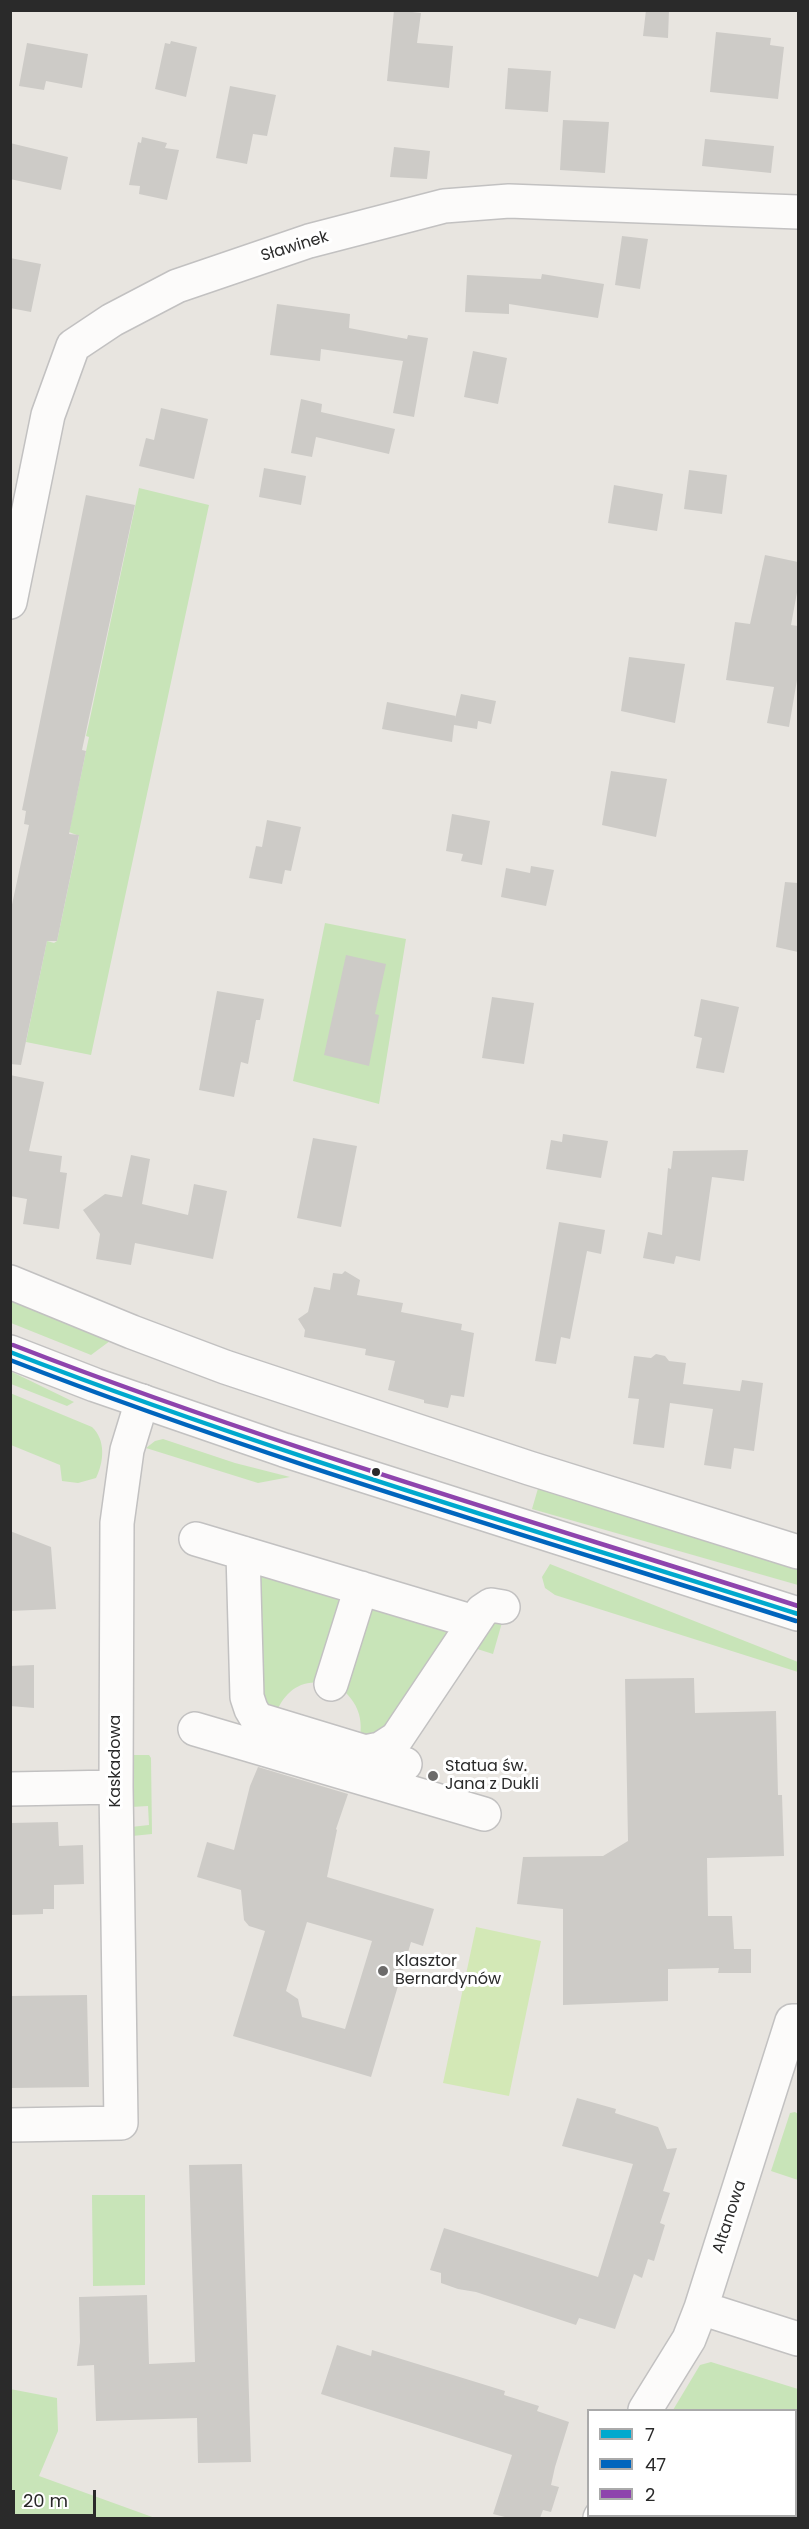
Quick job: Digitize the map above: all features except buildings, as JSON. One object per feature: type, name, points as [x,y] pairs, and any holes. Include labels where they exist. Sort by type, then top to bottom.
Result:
[{"type":"street","name":"Sławinek","points":[[10,602],[48,415],[73,346],[112,320],[177,286],[309,241],[444,206],[509,201],[798,212]]},
{"type":"street","points":[[10,1282],[225,1367],[529,1468],[798,1552]]},
{"type":"street","points":[[10,1352],[294,1454],[798,1614]]},
{"type":"street","name":"Kaskadowa","points":[[10,2125],[121,2123],[116,1787],[117,1523],[126,1450],[142,1401]]},
{"type":"street","points":[[196,1539],[474,1622]]},
{"type":"street","points":[[243,1553],[247,1697],[257,1719],[365,1752],[401,1776],[484,1814]]},
{"type":"street","points":[[331,1684],[361,1588]]},
{"type":"street","points":[[365,1752],[380,1749],[397,1738],[486,1607],[503,1607]]},
{"type":"street","points":[[401,1776],[424,1699]]},
{"type":"street","points":[[195,1729],[401,1776]]},
{"type":"street","points":[[10,1789],[116,1787]]},
{"type":"street","name":"Altanowa","points":[[646,2409],[689,2340],[792,2021],[798,2021]]},
{"type":"street","points":[[701,2308],[798,2339]]},
{"type":"green space","points":[[139,488],[209,505],[91,1055],[26,1042],[47,941],[54,943],[57,941],[79,836],[69,832],[89,737],[86,736]]},
{"type":"green space","points":[[325,923],[406,939],[379,1104],[293,1081]]},
{"type":"green space","points":[[10,1295],[114,1338],[91,1355],[11,1323]]},
{"type":"green space","points":[[10,1371],[74,1402],[67,1406],[11,1384]]},
{"type":"green space","points":[[10,1393],[92,1427],[97,1432],[102,1445],[101,1465],[96,1478],[78,1483],[62,1481],[60,1465],[11,1445]]},
{"type":"green space","points":[[163,1439],[235,1463],[290,1477],[258,1483],[146,1448],[155,1441]]},
{"type":"green space","points":[[539,1485],[798,1566],[798,1585],[532,1509]]},
{"type":"green space","points":[[550,1564],[798,1662],[798,1672],[555,1595],[545,1588],[542,1577]]},
{"type":"green space","points":[[259,1571],[348,1594],[321,1683],[306,1683],[292,1690],[282,1701],[276,1714],[260,1707]]},
{"type":"green space","points":[[368,1599],[453,1631],[390,1734],[360,1739],[361,1724],[358,1711],[342,1689]]},
{"type":"green space","points":[[503,1619],[493,1654],[471,1647],[486,1623]]},
{"type":"green space","points":[[131,1755],[149,1755],[151,1758],[152,1834],[132,1836],[131,1827],[149,1825],[148,1806],[131,1807]]},
{"type":"green space","points":[[476,1927],[541,1941],[509,2096],[443,2083]]},
{"type":"green space","points":[[790,2113],[798,2114],[798,2180],[771,2171]]},
{"type":"green space","points":[[92,2195],[145,2195],[145,2285],[93,2286]]},
{"type":"green space","points":[[711,2362],[798,2389],[797,2409],[674,2409],[700,2365]]},
{"type":"green space","points":[[10,2389],[57,2398],[58,2431],[39,2476],[155,2518],[11,2518]]},
{"type":"green space","points":[[798,2500],[798,2518],[646,2517],[797,2517]]},
{"type":"transit line","name":"2","points":[[13,1345],[305,1449],[798,1606]]},
{"type":"transit line","name":"7","points":[[10,1352],[107,1389],[303,1457],[798,1614]]},
{"type":"transit line","name":"47","points":[[10,1360],[302,1464],[796,1621]]},
{"type":"place","name":"Statua św. Jana z Dukli","points":[[433,1776]]},
{"type":"place","name":"Klasztor Bernardynów","points":[[383,1971]]}]
